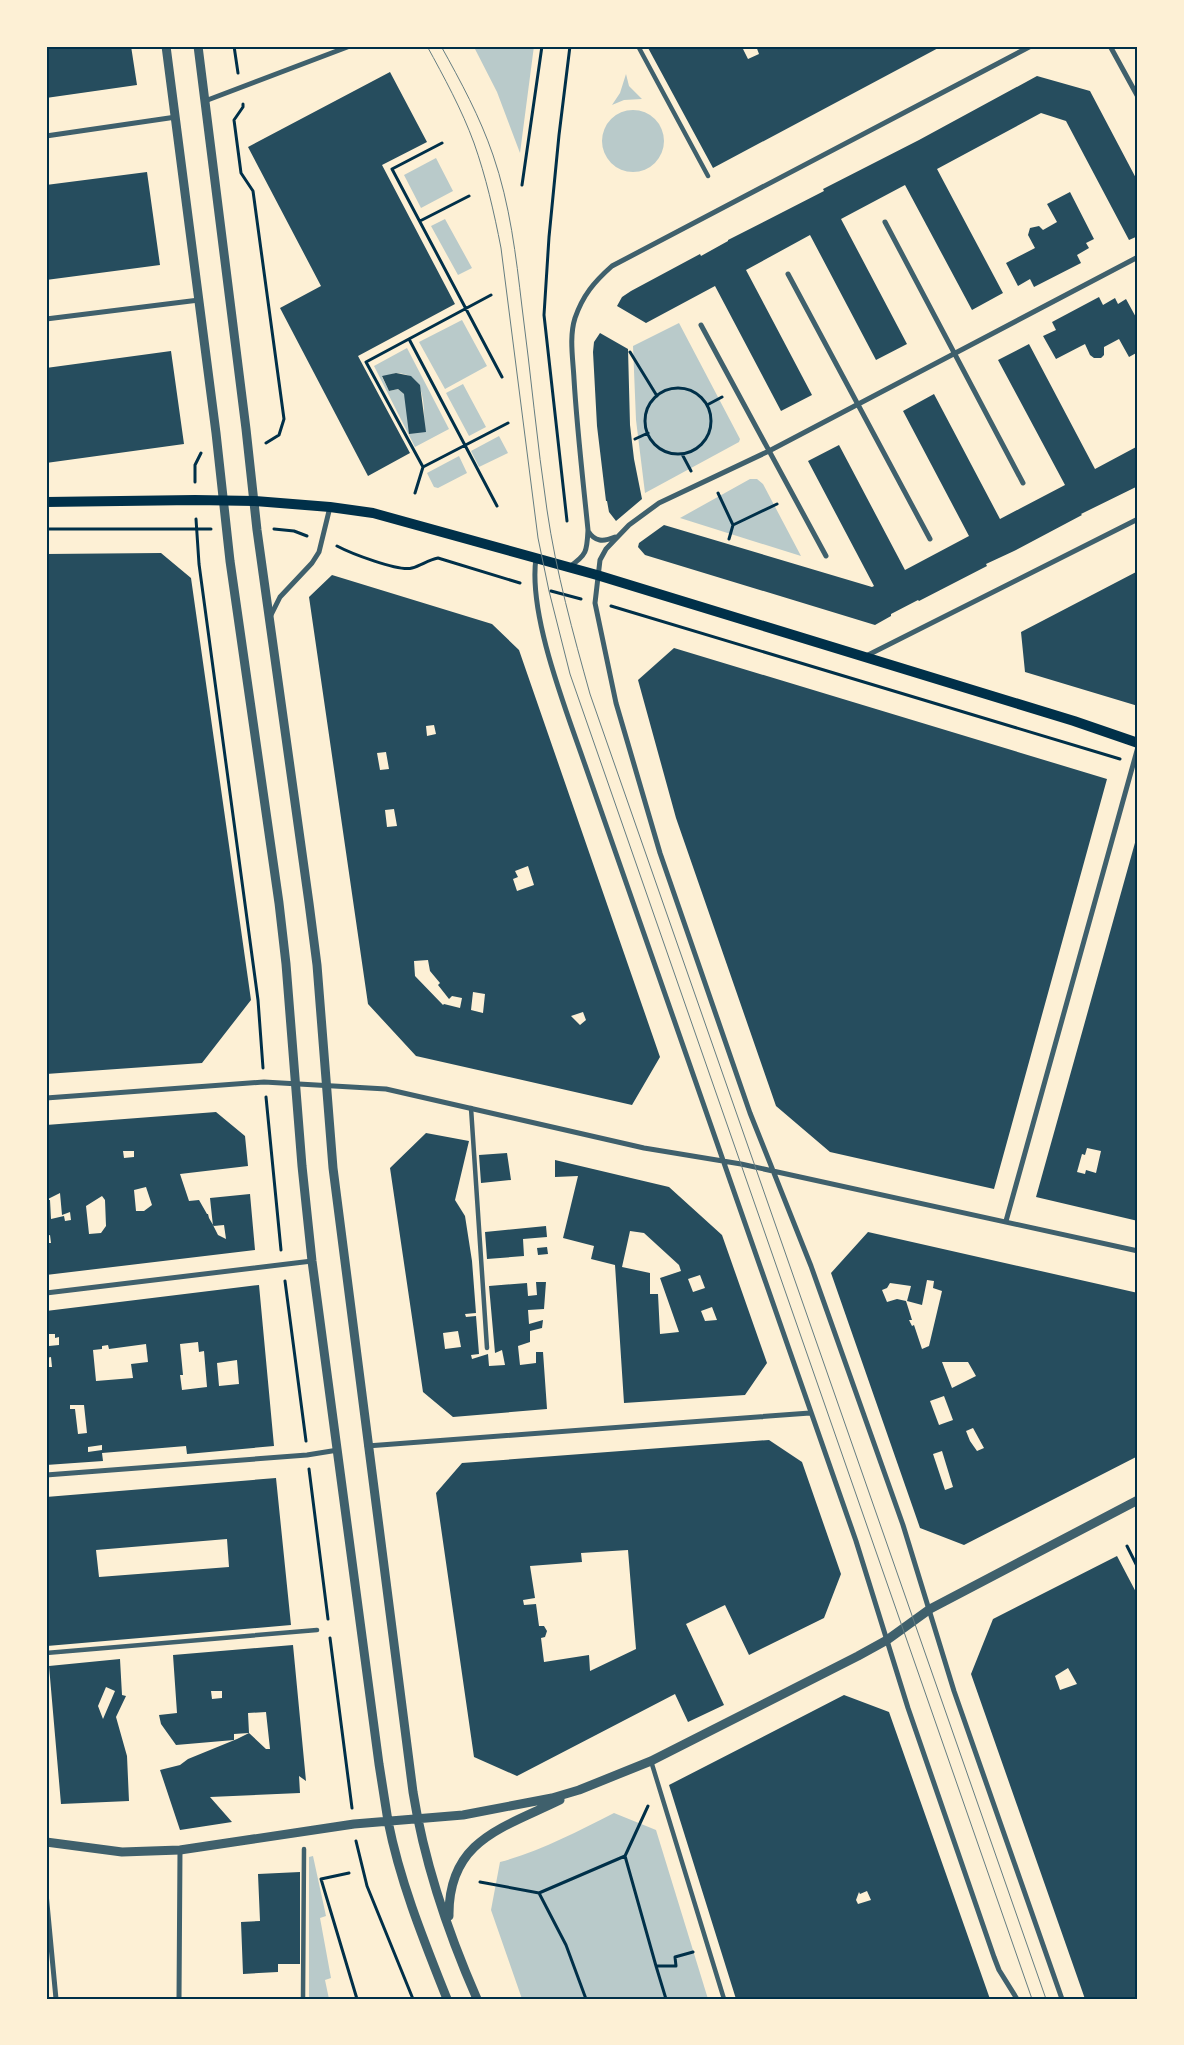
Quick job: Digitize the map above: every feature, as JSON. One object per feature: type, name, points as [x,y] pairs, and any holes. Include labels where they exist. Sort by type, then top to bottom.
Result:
[{"type":"main road","points":[[46,502],[195,500],[255,502],[330,507],[373,513],[598,575],[1074,721],[1138,745]]},
{"type":"street","points":[[166,46],[230,561],[279,903],[312,1261],[379,1764],[388,1822],[413,1908],[447,1999]]},
{"type":"street","points":[[198,46],[257,530],[310,912],[332,1168],[417,1820],[449,1926],[477,1999]]},
{"type":"street","points":[[205,102],[350,46]]},
{"type":"street","points":[[638,46],[708,176]]},
{"type":"street","points":[[568,567],[580,559],[586,551],[588,530],[575,402],[572,345],[574,320],[595,280],[612,266],[1031,46]]},
{"type":"street","points":[[1110,46],[1138,97]]},
{"type":"street","points":[[46,136],[176,117]]},
{"type":"street","points":[[885,222],[1023,483]]},
{"type":"street","points":[[1062,1999],[954,1691],[903,1525],[824,1302],[750,1113],[660,853],[616,703],[595,603],[600,560],[616,537],[629,525],[659,504],[769,451],[1138,257]]},
{"type":"street","points":[[788,274],[930,539]]},
{"type":"street","points":[[46,319],[199,300]]},
{"type":"street","points":[[701,325],[826,556]]},
{"type":"street","points":[[270,618],[280,597],[312,563],[319,552],[330,507]]},
{"type":"street","points":[[865,656],[1138,519]]},
{"type":"street","points":[[588,530],[593,537],[599,540],[616,537]]},
{"type":"street","points":[[536,558],[534,571],[537,602],[548,650],[565,706],[856,1541],[908,1708],[994,1957],[999,1970],[1017,1999]]},
{"type":"street","points":[[1006,1221],[1138,745]]},
{"type":"street","points":[[46,1098],[264,1082],[386,1089],[644,1148],[751,1167],[1138,1251]]},
{"type":"street","points":[[471,1108],[487,1348]]},
{"type":"street","points":[[46,1293],[312,1261]]},
{"type":"street","points":[[367,1446],[810,1413]]},
{"type":"street","points":[[46,1475],[307,1455],[338,1450]]},
{"type":"street","points":[[449,1926],[450,1889],[455,1873],[470,1850],[490,1835],[579,1790],[651,1761],[887,1640],[930,1609],[1138,1500]]},
{"type":"street","points":[[46,1653],[317,1630]]},
{"type":"street","points":[[651,1761],[724,1999]]},
{"type":"street","points":[[46,1842],[122,1852],[180,1850],[348,1824],[463,1815],[552,1798],[579,1790]]},
{"type":"street","points":[[303,1999],[304,1849]]},
{"type":"street","points":[[179,1999],[180,1850]]},
{"type":"street","points":[[46,1893],[56,1999]]},
{"type":"path","points":[[234,46],[238,69]]},
{"type":"path","points":[[522,185],[542,46]]},
{"type":"path","points":[[567,521],[544,315],[549,228],[570,46]]},
{"type":"path","points":[[243,107],[234,120],[242,173],[253,191],[284,419],[279,434],[266,442]]},
{"type":"path","points":[[442,143],[392,169],[502,377]]},
{"type":"path","points":[[420,221],[469,196]]},
{"type":"path","points":[[423,467],[366,362],[492,294]]},
{"type":"path","points":[[409,339],[497,506]]},
{"type":"path","points":[[630,352],[657,396]]},
{"type":"path","points":[[680,388],[691,390],[700,396],[707,405],[710,415],[710,426],[707,436],[701,445],[692,451],[682,454],[671,453],[661,449],[653,442],[645,422],[647,411],[657,396],[670,389],[680,388]]},
{"type":"path","points":[[707,405],[722,397]]},
{"type":"path","points":[[415,493],[423,467],[508,423]]},
{"type":"path","points":[[635,439],[648,433]]},
{"type":"path","points":[[194,472],[197,458],[206,450]]},
{"type":"path","points":[[682,454],[692,472]]},
{"type":"path","points":[[718,493],[733,525],[729,539]]},
{"type":"path","points":[[733,525],[777,504]]},
{"type":"path","points":[[196,528],[200,574],[258,1000],[263,1065]]},
{"type":"path","points":[[46,529],[213,529]]},
{"type":"path","points":[[276,529],[294,531],[313,537]]},
{"type":"path","points":[[337,546],[364,558],[405,569],[413,568],[428,560],[438,558],[535,587],[658,619],[1119,759]]},
{"type":"path","points":[[268,1116],[281,1251]]},
{"type":"path","points":[[284,1273],[306,1445]]},
{"type":"path","points":[[1127,1546],[1138,1568]]},
{"type":"path","points":[[658,1785],[625,1856],[666,1999]]},
{"type":"path","points":[[356,1847],[367,1886],[414,1999]]},
{"type":"path","points":[[480,1882],[539,1893],[625,1856]]},
{"type":"path","points":[[349,1873],[321,1878],[357,1999]]},
{"type":"path","points":[[539,1893],[566,1946],[586,1999]]},
{"type":"path","points":[[656,1966],[676,1966],[675,1957],[708,1948]]},
{"type":"shaded area","points":[[479,46],[534,46],[520,153],[497,92],[475,49]]},
{"type":"shaded area","points":[[626,74],[629,86],[642,99],[624,100],[612,105],[620,93]]},
{"type":"shaded area","points":[[627,110],[639,110],[655,119],[662,129],[664,141],[662,153],[655,163],[639,172],[627,172],[616,167],[607,158],[602,147],[602,135],[607,124],[616,115]]},
{"type":"shaded area","points":[[436,158],[453,191],[421,208],[404,175]]},
{"type":"shaded area","points":[[445,219],[472,268],[458,275],[431,226]]},
{"type":"shaded area","points":[[462,320],[487,366],[445,389],[419,342]]},
{"type":"shaded area","points":[[679,323],[740,439],[739,442],[645,493],[636,420],[633,346]]},
{"type":"shaded area","points":[[407,348],[449,429],[415,447],[374,366]],"holes":[[[396,373],[414,379],[422,394],[425,432],[404,394],[398,389],[389,391],[382,377]]]},
{"type":"shaded area","points":[[463,384],[486,427],[469,436],[446,393]]},
{"type":"shaded area","points":[[499,436],[508,453],[479,467],[471,451]]},
{"type":"shaded area","points":[[459,456],[467,473],[438,488],[434,487],[427,473]]},
{"type":"shaded area","points":[[750,479],[757,479],[763,484],[801,556],[680,518]]},
{"type":"shaded area","points":[[614,1813],[656,1830],[708,1999],[522,1999],[491,1910],[500,1862],[544,1847]]},
{"type":"shaded area","points":[[313,1856],[326,1916],[320,1918],[331,1978],[325,1980],[329,1999],[309,1999],[309,1857]]},
{"type":"building","points":[[46,46],[131,46],[137,85],[46,98]]},
{"type":"building","points":[[647,46],[749,46],[743,49],[748,59],[759,54],[756,46],[942,46],[713,168]]},
{"type":"building","points":[[390,72],[427,142],[382,165],[455,304],[358,356],[410,453],[368,476],[280,308],[321,286],[248,147]]},
{"type":"building","points":[[1037,76],[1090,91],[1138,182],[1138,236],[1129,240],[1066,121],[1041,113],[937,169],[1003,293],[972,310],[905,185],[841,219],[907,344],[876,360],[810,235],[746,270],[812,395],[781,411],[715,286],[646,323],[617,306],[622,297],[631,291],[824,191],[823,189]]},
{"type":"building","points":[[147,172],[160,265],[46,280],[46,185]]},
{"type":"building","points":[[1070,192],[1094,239],[1086,243],[1089,248],[1077,255],[1081,263],[1034,287],[1030,279],[1018,286],[1006,263],[1035,248],[1028,235],[1030,228],[1039,226],[1043,230],[1057,222],[1047,204]]},
{"type":"building","points":[[1099,297],[1103,305],[1115,298],[1118,304],[1126,299],[1138,321],[1138,352],[1129,357],[1119,339],[1104,347],[1104,355],[1101,358],[1094,358],[1090,355],[1085,344],[1056,359],[1043,336],[1056,330],[1052,322]]},
{"type":"building","points":[[600,333],[628,349],[630,425],[642,499],[616,521],[609,512],[606,501],[597,426],[593,352],[594,342]]},
{"type":"building","points":[[1029,344],[1095,469],[1138,446],[1138,486],[986,564],[987,566],[891,614],[891,616],[875,625],[645,555],[638,547],[639,543],[664,525],[872,587],[874,586],[808,461],[839,445],[905,570],[969,536],[903,411],[934,394],[1000,519],[1065,485],[998,360]]},
{"type":"building","points":[[171,351],[184,444],[46,463],[46,368]]},
{"type":"building","points":[[396,373],[411,376],[420,385],[426,432],[409,434],[404,394],[398,389],[389,391],[382,376]]},
{"type":"building","points":[[161,553],[191,578],[251,1000],[202,1063],[46,1074],[46,554]]},
{"type":"building","points":[[1138,571],[1138,706],[1025,672],[1021,632]]},
{"type":"building","points":[[332,575],[492,624],[519,650],[660,1057],[632,1105],[416,1056],[368,1004],[309,597]],"holes":[[[434,725],[436,734],[427,736],[426,726]],[[386,752],[389,769],[380,770],[377,753]],[[394,809],[397,826],[387,827],[385,810]],[[528,866],[534,885],[517,891],[513,879],[518,877],[515,871]],[[428,960],[430,971],[440,983],[438,985],[449,999],[452,996],[462,998],[460,1008],[443,1005],[415,976],[414,961]],[[473,992],[485,994],[483,1013],[471,1010]],[[583,1012],[586,1020],[580,1025],[571,1016]]]},
{"type":"building","points":[[674,648],[1107,779],[994,1189],[830,1152],[776,1106],[676,818],[638,680]]},
{"type":"building","points":[[1138,832],[1138,1221],[1036,1197]],"holes":[[[1087,1148],[1101,1151],[1096,1173],[1086,1170],[1085,1174],[1077,1172],[1082,1154],[1085,1155]]]},
{"type":"building","points":[[216,1112],[245,1136],[248,1166],[180,1174],[189,1201],[199,1200],[213,1225],[210,1198],[250,1194],[255,1250],[46,1275],[46,1243],[51,1243],[50,1235],[46,1236],[46,1200],[46,1125]],"holes":[[[123,1151],[134,1151],[134,1157],[124,1158]],[[146,1187],[152,1205],[144,1211],[136,1211],[134,1190]],[[60,1193],[62,1215],[70,1212],[71,1220],[65,1221],[64,1216],[51,1219],[50,1200],[46,1200]],[[102,1196],[105,1200],[106,1226],[101,1233],[89,1234],[86,1206]],[[224,1225],[226,1239],[218,1235],[213,1226]]]},
{"type":"building","points":[[426,1133],[469,1141],[455,1200],[465,1216],[472,1261],[476,1313],[465,1314],[466,1317],[476,1316],[479,1354],[471,1355],[472,1359],[488,1354],[489,1366],[505,1365],[502,1350],[495,1353],[489,1286],[527,1283],[528,1296],[537,1295],[536,1282],[546,1282],[544,1309],[528,1310],[529,1324],[543,1320],[542,1328],[530,1331],[530,1342],[518,1346],[520,1365],[536,1363],[536,1352],[543,1352],[547,1409],[453,1417],[423,1392],[390,1168]],"holes":[[[458,1331],[461,1347],[445,1349],[443,1333]]]},
{"type":"building","points":[[507,1153],[511,1180],[481,1183],[479,1155]]},
{"type":"building","points":[[555,1160],[669,1187],[722,1235],[767,1363],[745,1395],[624,1403],[615,1265],[591,1259],[594,1246],[563,1238],[578,1176],[555,1177]],"holes":[[[630,1231],[644,1233],[679,1265],[681,1271],[660,1278],[679,1332],[660,1334],[658,1294],[650,1294],[650,1273],[622,1267]],[[700,1275],[705,1288],[693,1292],[688,1279]],[[712,1307],[717,1320],[705,1321],[701,1311]]]},
{"type":"building","points":[[546,1226],[547,1237],[523,1239],[524,1256],[487,1259],[485,1232]]},
{"type":"building","points":[[868,1232],[1138,1293],[1138,1456],[964,1545],[920,1528],[831,1273]],"holes":[[[927,1280],[934,1281],[933,1288],[942,1291],[929,1346],[922,1349],[914,1325],[912,1326],[909,1320],[912,1320],[906,1301],[897,1299],[887,1302],[882,1290],[887,1288],[890,1283],[911,1286],[907,1301],[922,1305]],[[942,1362],[968,1362],[976,1376],[952,1388]],[[944,1396],[953,1420],[939,1425],[930,1401]],[[973,1428],[984,1448],[977,1451],[966,1431]],[[942,1451],[953,1487],[945,1490],[933,1454]]]},
{"type":"building","points":[[547,1247],[548,1254],[538,1255],[537,1248]]},
{"type":"building","points":[[259,1285],[274,1446],[187,1454],[186,1446],[102,1453],[103,1461],[46,1465],[46,1367],[52,1367],[51,1357],[46,1358],[46,1311]],"holes":[[[48,1334],[55,1334],[55,1338],[59,1337],[59,1345],[49,1346]],[[198,1342],[199,1352],[204,1351],[207,1387],[182,1390],[180,1375],[183,1375],[180,1344]],[[146,1344],[148,1362],[131,1364],[133,1378],[96,1381],[93,1350],[102,1349],[102,1346],[108,1345],[109,1349]],[[237,1360],[239,1384],[219,1386],[217,1363]],[[70,1405],[84,1405],[87,1433],[78,1434],[75,1409],[70,1409]],[[102,1445],[102,1450],[88,1452],[88,1447]]]},
{"type":"building","points":[[769,1440],[802,1462],[841,1574],[824,1618],[749,1655],[725,1605],[686,1624],[724,1705],[688,1722],[675,1694],[517,1776],[474,1757],[436,1493],[462,1463]],"holes":[[[628,1550],[636,1649],[590,1671],[589,1655],[544,1662],[541,1638],[545,1637],[547,1631],[544,1626],[539,1626],[536,1604],[524,1605],[523,1600],[535,1598],[530,1566],[582,1562],[581,1553]]]},
{"type":"building","points":[[276,1478],[291,1625],[47,1646],[46,1497]],"holes":[[[227,1539],[229,1567],[99,1577],[96,1550]]]},
{"type":"building","points":[[1117,1556],[1138,1596],[1138,1999],[1085,1999],[971,1674],[993,1619]],"holes":[[[1068,1668],[1077,1684],[1060,1690],[1055,1676]]]},
{"type":"building","points":[[293,1645],[306,1781],[299,1776],[300,1793],[210,1797],[232,1822],[180,1830],[160,1770],[180,1765],[188,1759],[237,1739],[249,1733],[234,1734],[234,1740],[176,1745],[161,1724],[159,1715],[177,1713],[173,1655]],"holes":[[[211,1691],[222,1691],[222,1698],[212,1699]],[[266,1712],[270,1749],[266,1749],[249,1733],[248,1713]]]},
{"type":"building","points":[[120,1659],[122,1695],[126,1696],[116,1717],[127,1756],[129,1801],[61,1804],[49,1666]],"holes":[[[106,1687],[115,1691],[103,1719],[98,1706]]]},
{"type":"building","points":[[844,1695],[889,1712],[990,1999],[736,1999],[669,1785]],"holes":[[[867,1891],[871,1900],[858,1904],[856,1900],[859,1892],[860,1894]]]},
{"type":"building","points":[[300,1872],[300,1964],[278,1964],[278,1972],[243,1974],[241,1922],[260,1921],[258,1874]]},
{"type":"tram line","points":[[427,46],[452,94],[474,143],[493,208],[501,248],[538,538],[570,674],[1032,1999]]},
{"type":"tram line","points":[[441,46],[476,113],[493,155],[504,192],[512,230],[547,510],[555,556],[590,694],[1046,1999]]}]
